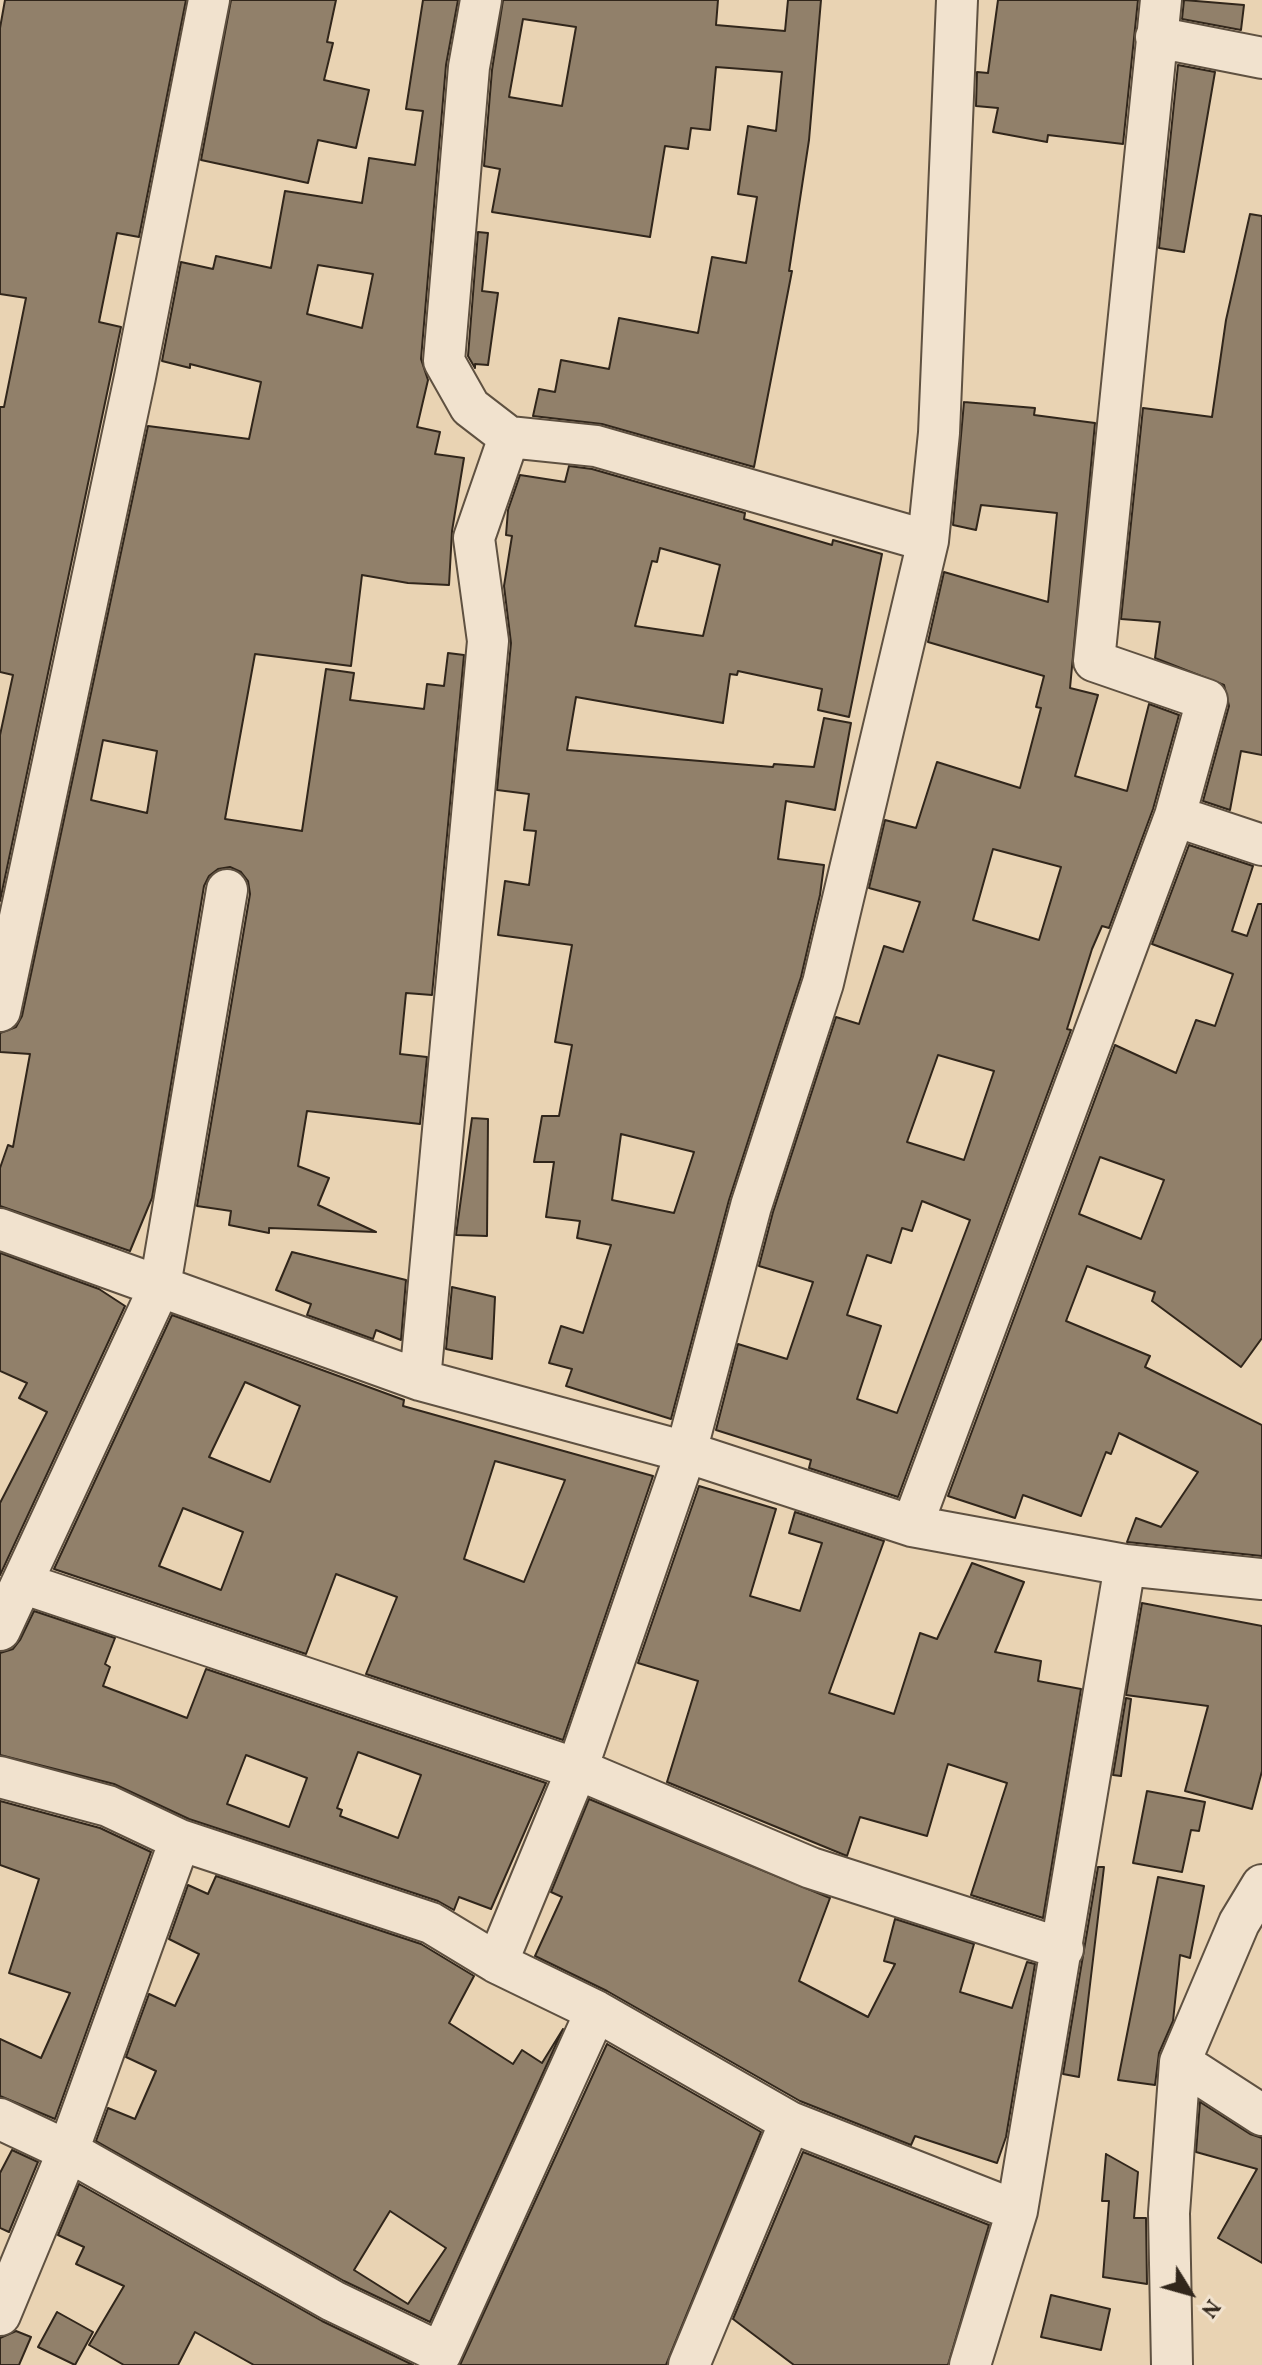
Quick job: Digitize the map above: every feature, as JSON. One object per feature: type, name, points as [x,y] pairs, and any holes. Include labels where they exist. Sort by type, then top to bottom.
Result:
[{"type":"street","points":[[0,1011],[135,377],[209,0]]},
{"type":"street","points":[[481,0],[469,67],[444,361],[470,407],[509,437],[596,446],[928,541]]},
{"type":"street","points":[[497,1963],[577,1769],[686,1452],[751,1206],[823,983],[928,541],[939,433],[957,0]]},
{"type":"street","points":[[912,1526],[1175,816],[1207,700],[1094,661],[1158,18],[1262,58]]},
{"type":"street","points":[[420,1380],[488,641],[474,538],[509,437]]},
{"type":"street","points":[[1175,816],[1262,845]]},
{"type":"street","points":[[0,1630],[160,1286],[227,890]]},
{"type":"street","points":[[0,1229],[420,1380],[686,1452],[912,1526],[1125,1565],[1262,1579]]},
{"type":"street","points":[[970,2365],[1017,2211],[1063,1949],[1097,1717],[1125,1565]]},
{"type":"street","points":[[22,1583],[577,1769],[811,1868],[1063,1949]]},
{"type":"street","points":[[0,1777],[108,1806],[180,1840],[431,1923],[497,1963],[596,2011],[790,2122],[1017,2211]]},
{"type":"street","points":[[0,2315],[68,2151],[180,1840]]},
{"type":"street","points":[[1172,2365],[1169,2213],[1180,2062],[1251,1931],[1262,1885]]},
{"type":"street","points":[[0,2119],[68,2151],[333,2301],[441,2353],[596,2011]]},
{"type":"street","points":[[1180,2062],[1262,2115]]},
{"type":"street","points":[[689,2365],[790,2122]]},
{"type":"building","points":[[5,0],[186,0],[139,237],[117,233],[99,322],[121,327],[0,901],[0,735],[13,675],[0,672],[0,407],[4,407],[26,298],[0,294],[0,28]]},
{"type":"building","points":[[231,0],[336,0],[327,42],[333,43],[324,80],[369,90],[356,148],[318,140],[308,183],[201,160]]},
{"type":"building","points":[[423,0],[458,0],[446,65],[421,359],[428,380],[417,427],[440,432],[435,454],[464,458],[452,531],[449,585],[408,583],[362,575],[351,666],[255,654],[225,819],[302,831],[326,669],[354,673],[350,700],[424,709],[427,684],[444,686],[448,653],[464,655],[432,995],[406,993],[400,1054],[427,1057],[420,1124],[307,1111],[298,1166],[329,1178],[318,1205],[376,1232],[269,1228],[269,1233],[229,1225],[231,1211],[197,1206],[250,894],[248,881],[241,872],[230,867],[218,869],[209,876],[204,886],[152,1198],[130,1251],[0,1206],[0,1168],[8,1145],[13,1147],[30,1054],[0,1052],[0,1033],[16,1027],[22,1016],[148,426],[249,439],[261,382],[190,364],[190,368],[162,361],[181,262],[213,269],[216,256],[271,268],[285,191],[362,203],[369,158],[415,165],[423,111],[406,109]],"holes":[[[318,265],[373,274],[362,328],[307,314]],[[103,740],[157,751],[147,813],[91,800]]]},
{"type":"building","points":[[503,0],[718,0],[716,25],[785,31],[788,0],[821,0],[809,140],[789,271],[792,271],[754,467],[602,424],[533,416],[539,389],[555,392],[561,360],[609,369],[619,318],[698,333],[712,257],[746,263],[757,197],[738,194],[748,126],[776,131],[782,72],[716,67],[710,130],[691,128],[688,149],[665,146],[650,237],[492,212],[500,169],[484,166],[492,70]],"holes":[[[523,19],[576,27],[562,106],[509,97]]]},
{"type":"building","points":[[998,0],[1138,0],[1123,144],[1048,135],[1047,142],[993,132],[998,108],[976,106],[977,72],[988,73]]},
{"type":"building","points":[[1184,0],[1244,5],[1241,30],[1182,19]]},
{"type":"building","points":[[1178,65],[1215,72],[1184,252],[1159,248]]},
{"type":"building","points":[[1250,214],[1262,216],[1262,755],[1241,751],[1230,810],[1203,801],[1229,706],[1224,685],[1155,658],[1160,622],[1121,619],[1143,408],[1212,417],[1226,320]]},
{"type":"building","points":[[478,232],[488,233],[482,291],[498,293],[488,365],[475,364],[475,368],[468,356]]},
{"type":"building","points":[[964,402],[1035,408],[1034,415],[1095,423],[1070,688],[1098,695],[1075,776],[1127,791],[1149,704],[1179,715],[1153,809],[1109,928],[1102,926],[1092,949],[1067,1029],[1071,1030],[898,1497],[809,1468],[811,1460],[716,1430],[738,1344],[787,1359],[813,1282],[759,1266],[773,1212],[836,1017],[859,1024],[884,946],[903,952],[920,902],[869,888],[885,820],[916,828],[937,762],[1020,788],[1041,708],[1036,707],[1044,676],[928,642],[944,572],[1048,602],[1057,513],[981,505],[976,530],[953,525]],"holes":[[[993,849],[1061,867],[1039,940],[973,920]],[[938,1055],[994,1071],[964,1160],[907,1142]],[[922,1201],[970,1220],[897,1413],[857,1399],[881,1326],[847,1315],[867,1255],[891,1263],[902,1228],[912,1231]]]},
{"type":"building","points":[[569,466],[592,469],[745,513],[744,519],[832,545],[833,540],[882,554],[849,717],[818,710],[822,689],[738,671],[737,675],[730,674],[723,723],[576,697],[567,750],[773,767],[774,764],[814,767],[824,718],[851,723],[835,810],[786,801],[778,859],[824,865],[820,895],[801,977],[729,1200],[671,1419],[566,1386],[572,1369],[549,1363],[561,1326],[583,1333],[611,1245],[577,1238],[580,1221],[546,1217],[554,1162],[534,1162],[542,1116],[559,1116],[572,1045],[555,1042],[572,945],[498,935],[505,881],[529,885],[536,831],[524,830],[529,794],[497,790],[511,643],[504,586],[512,536],[506,535],[508,510],[520,475],[565,482]],"holes":[[[660,548],[720,565],[703,636],[635,626],[652,561],[657,562]],[[621,1134],[694,1152],[674,1213],[612,1200]]]},
{"type":"building","points":[[1189,845],[1253,866],[1232,931],[1247,936],[1258,904],[1262,904],[1262,1338],[1241,1367],[1152,1301],[1155,1292],[1087,1266],[1066,1321],[1150,1356],[1145,1367],[1262,1425],[1262,1556],[1127,1542],[1136,1518],[1161,1527],[1198,1472],[1119,1433],[1111,1454],[1106,1452],[1081,1516],[1023,1495],[1015,1518],[948,1496],[1115,1045],[1176,1073],[1196,1020],[1215,1026],[1233,974],[1152,944]],"holes":[[[1100,1157],[1164,1180],[1141,1239],[1079,1214]]]},
{"type":"building","points":[[472,1118],[488,1119],[487,1236],[456,1235]]},
{"type":"building","points":[[292,1252],[406,1280],[401,1340],[376,1330],[373,1339],[307,1315],[311,1304],[276,1290]]},
{"type":"building","points":[[0,1253],[99,1289],[125,1306],[0,1575],[0,1503],[47,1412],[19,1398],[27,1383],[0,1371]]},
{"type":"building","points":[[452,1287],[495,1297],[492,1359],[446,1349]]},
{"type":"building","points":[[172,1315],[404,1400],[403,1406],[653,1476],[563,1740],[366,1674],[397,1597],[336,1574],[306,1654],[54,1569]],"holes":[[[245,1382],[300,1406],[270,1482],[209,1457]],[[495,1461],[565,1480],[524,1582],[464,1559]],[[183,1508],[243,1532],[221,1590],[159,1566]]]},
{"type":"building","points":[[699,1486],[776,1509],[750,1596],[800,1611],[822,1543],[789,1533],[795,1512],[884,1541],[829,1693],[894,1714],[920,1633],[937,1639],[972,1563],[1024,1582],[995,1652],[1041,1661],[1038,1681],[1081,1689],[1043,1918],[971,1895],[1007,1783],[948,1764],[927,1836],[860,1817],[847,1856],[667,1782],[698,1681],[638,1663]]},
{"type":"building","points":[[1142,1603],[1262,1626],[1262,1771],[1252,1809],[1185,1791],[1208,1706],[1126,1695]]},
{"type":"building","points":[[34,1611],[115,1638],[105,1664],[110,1667],[103,1686],[187,1718],[206,1669],[546,1783],[491,1909],[459,1897],[454,1910],[438,1901],[189,1819],[114,1784],[0,1755],[0,1653],[13,1649]],"holes":[[[358,1752],[421,1775],[398,1838],[340,1816],[342,1810],[337,1808]],[[246,1755],[307,1778],[289,1827],[227,1804]]]},
{"type":"building","points":[[1126,1698],[1131,1699],[1121,1776],[1113,1775]]},
{"type":"building","points":[[1147,1791],[1205,1802],[1199,1831],[1191,1830],[1182,1872],[1133,1863]]},
{"type":"building","points":[[589,1799],[830,1898],[799,1981],[868,2017],[895,1964],[884,1961],[895,1919],[974,1944],[960,1992],[1012,2008],[1027,1962],[1035,1964],[1006,2137],[997,2163],[915,2136],[911,2145],[800,2101],[607,1991],[535,1956],[562,1897],[551,1892]]},
{"type":"building","points":[[0,1801],[100,1828],[151,1852],[55,2119],[0,2096],[0,2039],[41,2058],[70,1993],[9,1973],[39,1879],[0,1865]]},
{"type":"building","points":[[1098,1867],[1104,1867],[1079,2077],[1063,2074]]},
{"type":"building","points":[[216,1876],[421,1944],[474,1976],[449,2023],[513,2064],[522,2050],[542,2063],[563,2029],[430,2322],[344,2281],[96,2141],[108,2108],[135,2119],[156,2071],[126,2057],[149,1994],[175,2006],[199,1954],[169,1939],[188,1885],[208,1894]],"holes":[[[390,2211],[446,2248],[408,2304],[354,2270]]]},
{"type":"building","points":[[1158,1877],[1204,1886],[1190,1958],[1180,1955],[1173,2021],[1159,2053],[1155,2085],[1118,2080]]},
{"type":"building","points":[[607,2044],[761,2132],[666,2365],[460,2365]]},
{"type":"building","points":[[1200,2102],[1250,2134],[1262,2138],[1262,2263],[1218,2238],[1257,2169],[1196,2152]]},
{"type":"building","points":[[12,2150],[38,2162],[9,2232],[0,2228],[0,2173]]},
{"type":"building","points":[[803,2152],[989,2225],[948,2365],[794,2365],[733,2319]]},
{"type":"building","points":[[1106,2154],[1138,2172],[1134,2218],[1146,2218],[1147,2284],[1103,2277],[1109,2201],[1102,2201]]},
{"type":"building","points":[[79,2184],[322,2321],[413,2365],[254,2365],[195,2332],[178,2365],[124,2365],[89,2345],[124,2286],[76,2264],[84,2247],[58,2235]]},
{"type":"building","points":[[1051,2295],[1110,2309],[1101,2350],[1041,2337]]},
{"type":"building","points":[[57,2312],[93,2332],[75,2365],[38,2347]]},
{"type":"building","points":[[16,2331],[31,2337],[19,2365],[0,2365],[0,2338]]}]
